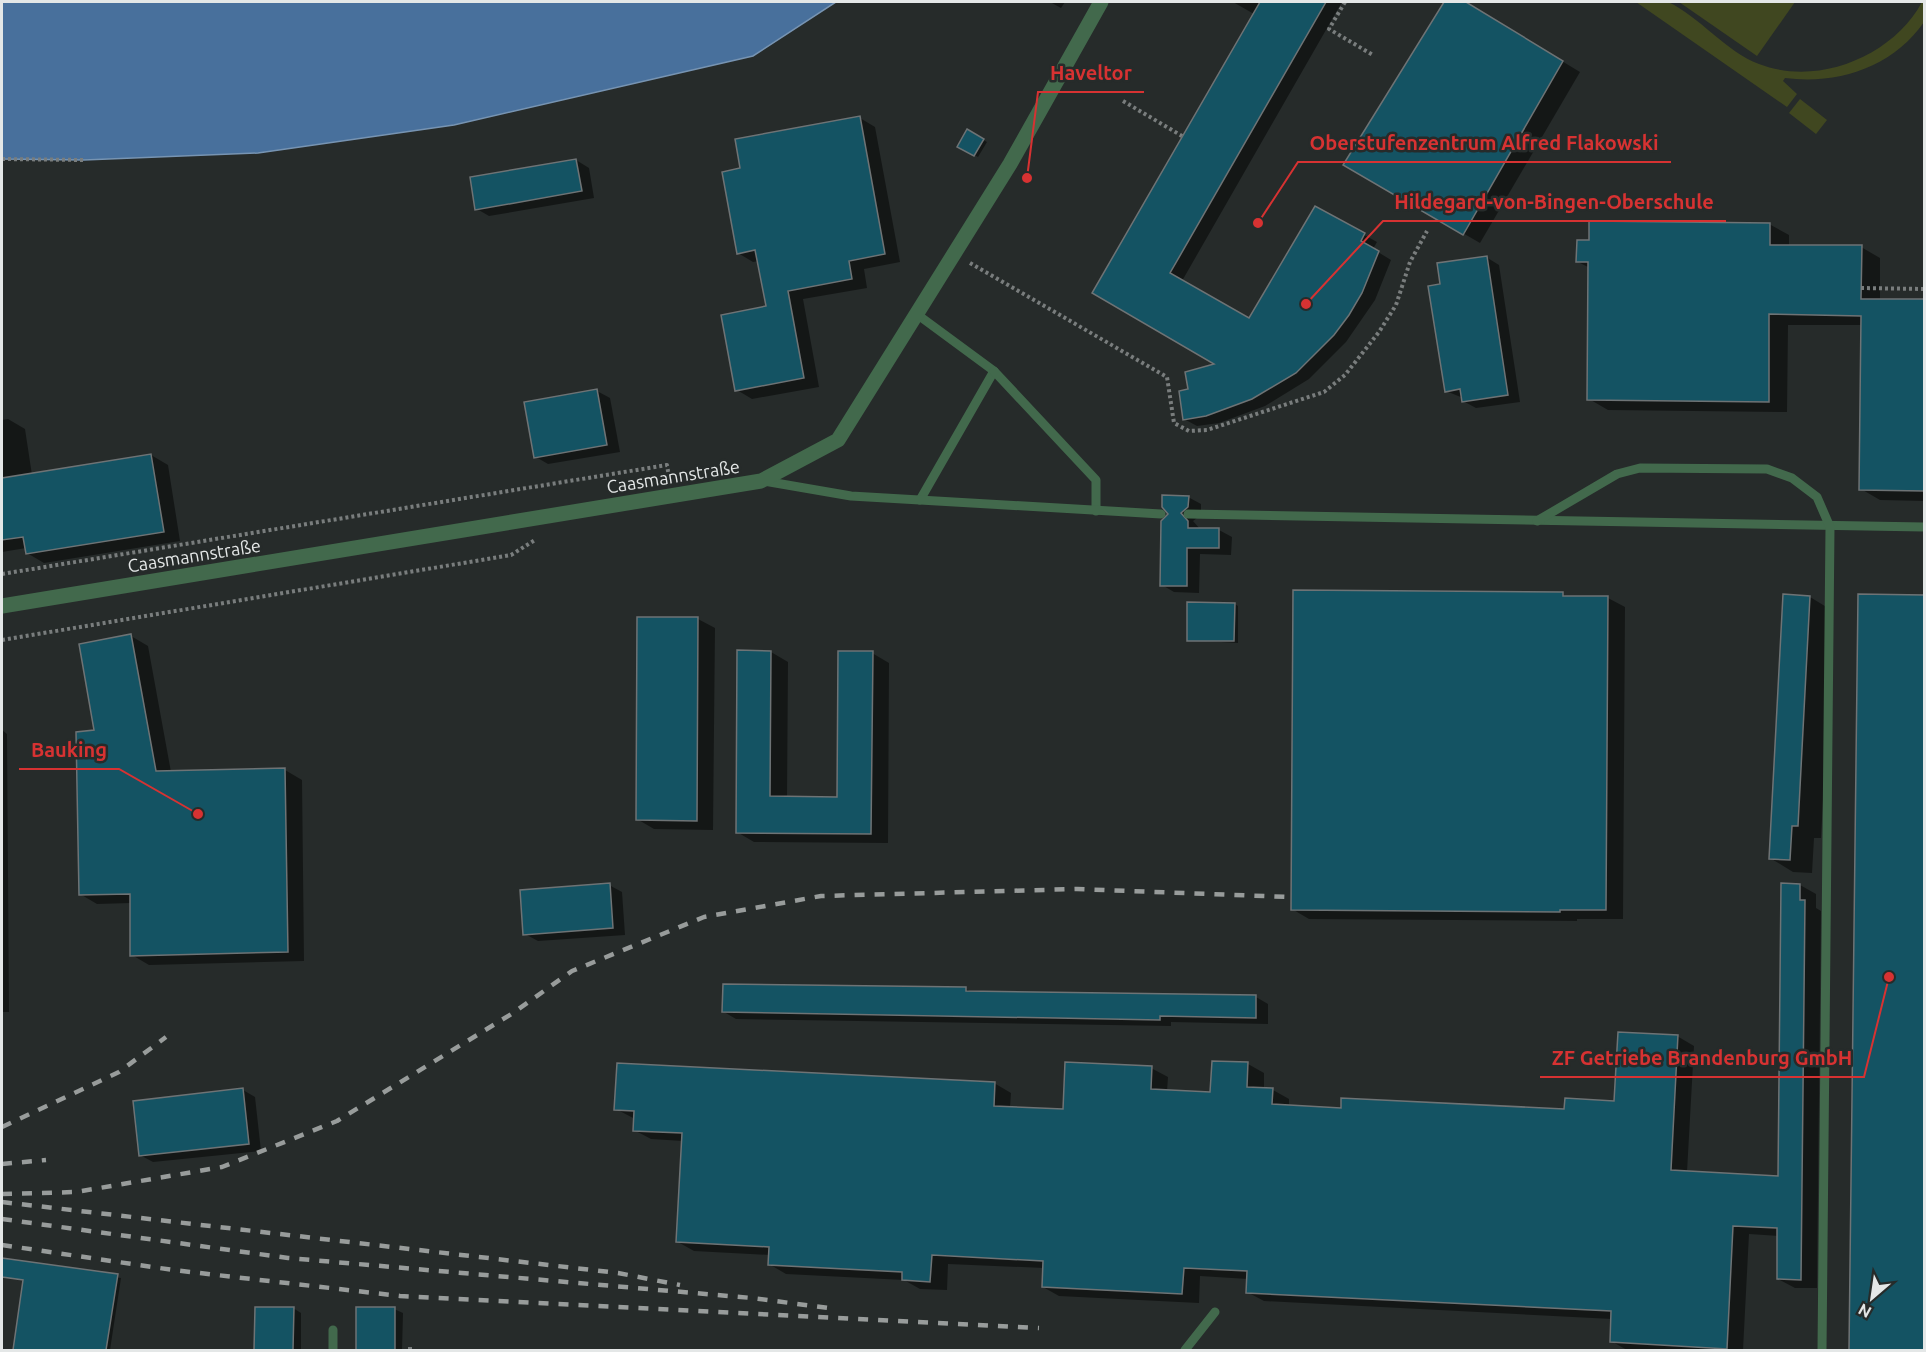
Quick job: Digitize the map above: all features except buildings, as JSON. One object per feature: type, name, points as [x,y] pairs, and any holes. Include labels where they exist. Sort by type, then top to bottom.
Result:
[{"type":"street","name":"Caasmannstraße","points":[[2,606],[761,481],[838,440],[1010,164],[1101,2]]},
{"type":"lane","points":[[918,315],[994,371],[1096,480],[1096,511]]},
{"type":"lane","points":[[920,500],[994,371]]},
{"type":"lane","points":[[1537,521],[1617,474],[1640,468],[1767,469],[1792,478],[1817,497],[1830,527],[1822,1350]]},
{"type":"lane","points":[[761,481],[851,496],[1161,514]]},
{"type":"lane","points":[[1188,514],[1924,527]]},
{"type":"lane","points":[[1185,1350],[1215,1312]]},
{"type":"lane","points":[[333,1330],[333,1350]]},
{"type":"path","points":[[1345,2],[1329,29],[1373,55]]},
{"type":"path","points":[[1123,101],[1182,136]]},
{"type":"path","points":[[2,159],[84,160]]},
{"type":"path","points":[[969,262],[1167,376],[1174,423],[1189,431],[1206,430],[1250,418],[1323,392],[1337,384],[1379,332],[1396,305],[1410,262],[1427,231]]},
{"type":"path","points":[[1862,288],[1924,289]]},
{"type":"path","points":[[2,574],[667,465],[673,495]]},
{"type":"path","points":[[2,640],[511,555],[540,537]]},
{"type":"green space","points":[[1636,2],[1668,2],[1691,16],[1724,43],[1747,58],[1782,70],[1805,72],[1829,69],[1852,62],[1873,51],[1893,38],[1922,2],[1924,2],[1924,22],[1897,51],[1863,70],[1825,79],[1785,78],[1783,81],[1797,94],[1787,107]]},
{"type":"green space","points":[[1679,2],[1795,2],[1757,56]]},
{"type":"green space","points":[[1800,99],[1827,120],[1816,134],[1789,113]]},
{"type":"water","points":[[2,2],[836,2],[753,56],[454,125],[258,153],[84,160],[2,159]]},
{"type":"railway","points":[[2,1194],[76,1192],[222,1167],[337,1121],[513,1013],[572,971],[704,917],[821,896],[1077,889],[1291,897]]},
{"type":"railway","points":[[2,1127],[119,1072],[166,1037]]},
{"type":"railway","points":[[2,1164],[46,1160]]},
{"type":"railway","points":[[2,1202],[618,1273],[680,1285]]},
{"type":"railway","points":[[2,1219],[288,1258],[752,1298],[836,1309]]},
{"type":"railway","points":[[2,1245],[173,1270],[400,1296],[1039,1328]]},
{"type":"place","name":"Haveltor","points":[[1027,178]]},
{"type":"place","name":"Oberstufenzentrum Alfred Flakowski","points":[[1258,223]]},
{"type":"place","name":"Hildegard-von-Bingen-Oberschule","points":[[1306,304]]},
{"type":"place","name":"Bauking","points":[[198,814]]},
{"type":"place","name":"ZF Getriebe Brandenburg GmbH","points":[[1889,977]]}]
